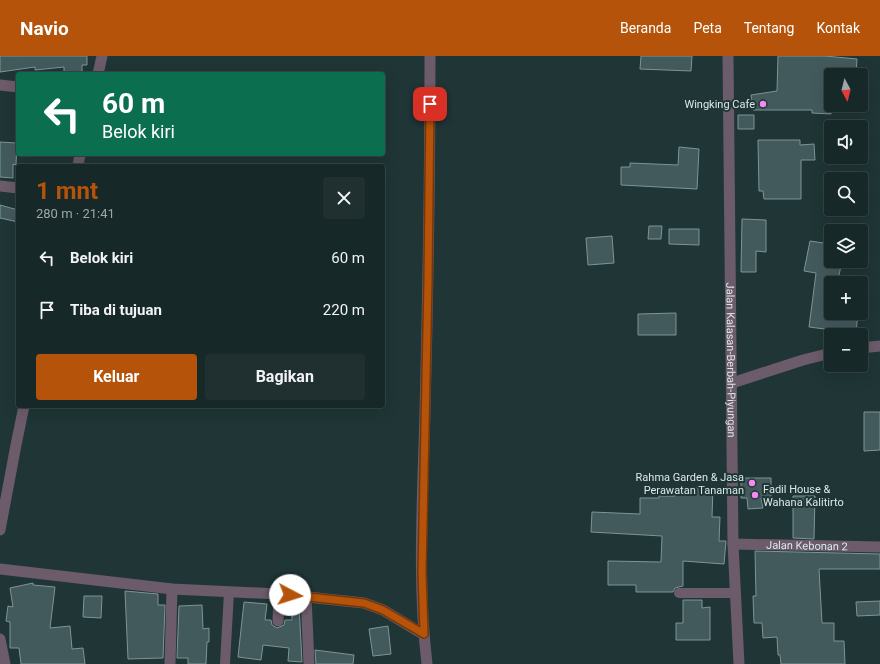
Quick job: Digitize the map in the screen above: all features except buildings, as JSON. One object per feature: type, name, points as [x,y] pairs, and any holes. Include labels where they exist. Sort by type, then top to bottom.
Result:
[{"type":"street","points":[[98,72],[102,56]]},
{"type":"street","points":[[427,664],[424,634],[422,572],[428,281],[430,56]]},
{"type":"street","name":"Jalan Kalasan-Berbah-Piyungan","points":[[728,56],[733,544],[739,664]]},
{"type":"street","points":[[0,85],[16,87]]},
{"type":"street","points":[[0,186],[16,188]]},
{"type":"street","points":[[868,347],[880,346]]},
{"type":"street","points":[[732,383],[824,355]]},
{"type":"street","points":[[0,530],[24,408]]},
{"type":"street","name":"Jalan Kebonan 2","points":[[733,544],[880,547]]},
{"type":"street","points":[[0,569],[172,589],[279,594],[364,603],[383,610],[424,634]]},
{"type":"street","points":[[170,664],[172,589]]},
{"type":"street","points":[[278,622],[279,594]]},
{"type":"street","points":[[306,596],[309,664]]},
{"type":"street","points":[[0,639],[5,664]]},
{"type":"lane","points":[[225,664],[229,592]]},
{"type":"lane","points":[[679,593],[736,593]]},
{"type":"place","name":"Wingking Cafe","points":[[763,104]]},
{"type":"place","name":"Rahma Garden & Jasa Perawatan Tanaman","points":[[752,483]]},
{"type":"place","name":"Fadil House & Wahana Kalitirto","points":[[755,495]]},
{"type":"route","points":[[290,595],[364,603],[383,610],[424,634],[422,572],[430,200],[430,104]]}]
